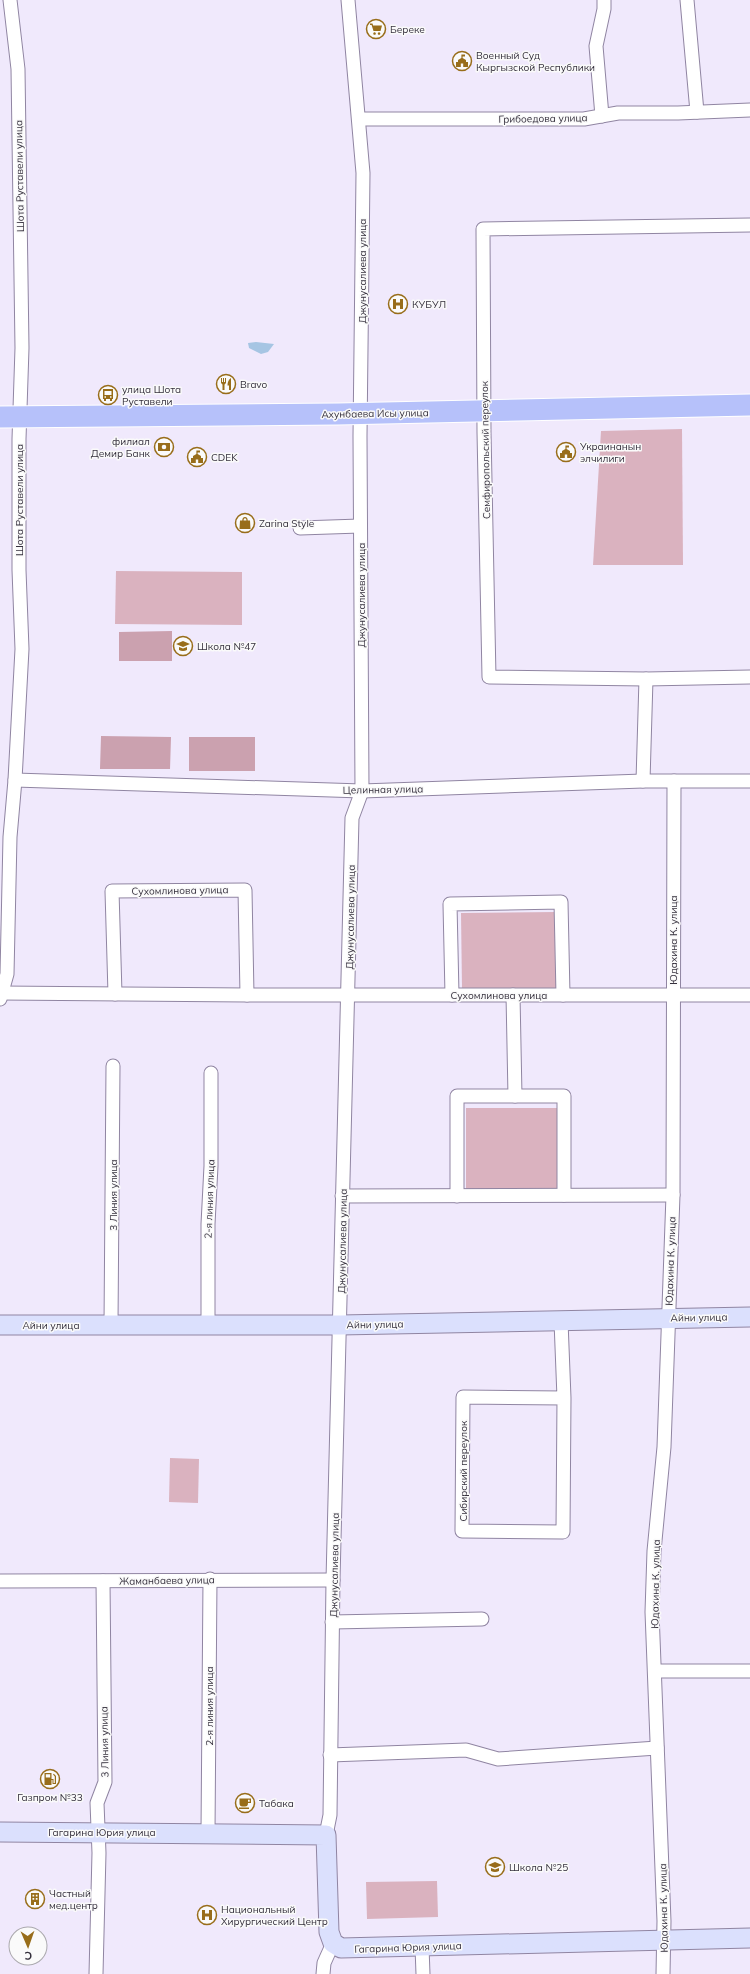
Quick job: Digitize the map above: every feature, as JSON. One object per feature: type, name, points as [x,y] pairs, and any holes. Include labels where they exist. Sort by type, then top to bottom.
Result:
[{"type":"main road","name":"Ахунбаева Исы улица","points":[[10,417],[360,413],[750,404]]},
{"type":"main road","name":"Айни улица","points":[[0,1325],[340,1325],[750,1316]]},
{"type":"main road","name":"Гагарина Юрия улица","points":[[0,1832],[326,1835]]},
{"type":"main road","points":[[326,1835],[329,1932],[333,1943]]},
{"type":"main road","name":"Гагарина Юрия улица","points":[[333,1943],[341,1948],[349,1949],[750,1938]]},
{"type":"street","name":"Шота Руставели улица","points":[[1,995],[7,974],[10,837],[15,780],[22,649],[10,417],[22,348],[18,69],[10,0]]},
{"type":"street","name":"Джунусалиева улица","points":[[326,1835],[330,1815],[332,1622],[352,818],[362,791],[360,413],[362,173],[359,120],[348,0]]},
{"type":"street","points":[[602,116],[596,46],[604,9],[604,0]]},
{"type":"street","points":[[687,0],[697,112]]},
{"type":"street","name":"Грибоедова улица","points":[[359,120],[584,119],[618,113],[750,110]]},
{"type":"street","name":"Семфиропольский переулок","points":[[750,225],[483,229],[484,410],[489,677],[646,679],[750,677]]},
{"type":"street","points":[[300,528],[360,526]]},
{"type":"street","points":[[642,781],[646,679]]},
{"type":"street","name":"Целинная улица","points":[[15,780],[362,791],[642,781],[750,781]]},
{"type":"street","name":"Юдахина К. улица","points":[[663,1974],[664,1940],[653,1597],[654,1551],[664,1447],[667,1318],[673,1195],[674,781]]},
{"type":"street","name":"Сухомлинова улица","points":[[116,994],[112,891],[245,890],[247,995]]},
{"type":"street","points":[[452,995],[450,904],[561,902],[563,995]]},
{"type":"street","name":"Сухомлинова улица","points":[[1,995],[750,995]]},
{"type":"street","points":[[513,995],[515,1096]]},
{"type":"street","name":"3 Линия улица","points":[[111,1325],[113,1066]]},
{"type":"street","name":"2-я линия улица","points":[[208,1325],[208,1224],[211,1166],[211,1073]]},
{"type":"street","points":[[457,1196],[457,1096],[564,1096],[564,1195]]},
{"type":"street","points":[[342,1196],[673,1195]]},
{"type":"street","name":"Сибирский переулок","points":[[561,1321],[564,1398],[563,1532],[462,1531],[464,1397],[564,1398]]},
{"type":"street","name":"2-я линия улица","points":[[208,1833],[210,1579]]},
{"type":"street","name":"Жаманбаева улица","points":[[0,1581],[210,1579],[333,1580]]},
{"type":"street","name":"3 Линия улица","points":[[96,1974],[97,1803],[105,1782],[103,1581]]},
{"type":"street","points":[[332,1622],[482,1620]]},
{"type":"street","points":[[656,1671],[750,1671]]},
{"type":"street","points":[[330,1755],[466,1750],[498,1759],[657,1748]]},
{"type":"street","points":[[322,1974],[324,1963],[333,1943]]},
{"type":"street","points":[[422,1947],[423,1974]]},
{"type":"shaded area","points":[[682,429],[683,565],[593,565],[601,431]]},
{"type":"shaded area","points":[[116,571],[242,572],[242,625],[115,624]]},
{"type":"shaded area","points":[[172,631],[172,661],[119,661],[119,632]]},
{"type":"shaded area","points":[[101,736],[171,737],[170,769],[100,769]]},
{"type":"shaded area","points":[[189,737],[255,737],[255,771],[189,771]]},
{"type":"shaded area","points":[[556,912],[557,989],[462,990],[461,913]]},
{"type":"shaded area","points":[[466,1108],[559,1108],[559,1191],[466,1191]]},
{"type":"shaded area","points":[[170,1458],[199,1459],[198,1503],[169,1502]]},
{"type":"shaded area","points":[[437,1881],[438,1917],[367,1919],[366,1882]]},
{"type":"water","points":[[256,342],[274,344],[268,352],[261,354],[249,348],[248,343]]},
{"type":"place","name":"Береке","points":[[376,29]]},
{"type":"place","name":"Военный Суд Кыргызской Республики","points":[[462,61]]},
{"type":"place","name":"КУБУЛ","points":[[398,304]]},
{"type":"place","name":"Bravo","points":[[226,384]]},
{"type":"place","name":"улица Шота Руставели","points":[[108,395]]},
{"type":"place","name":"филиал Демир Банк","points":[[164,447]]},
{"type":"place","name":"Украинанын элчилиги","points":[[566,452]]},
{"type":"place","name":"CDEK","points":[[197,457]]},
{"type":"place","name":"Zarina Style","points":[[245,523]]},
{"type":"place","name":"Школа №47","points":[[183,646]]},
{"type":"place","name":"Газпром №33","points":[[50,1779]]},
{"type":"place","name":"Табака","points":[[245,1803]]},
{"type":"place","name":"Школа №25","points":[[495,1867]]},
{"type":"place","name":"Частный мед.центр","points":[[35,1899]]},
{"type":"place","name":"Национальный Хирургический Центр","points":[[207,1915]]}]
